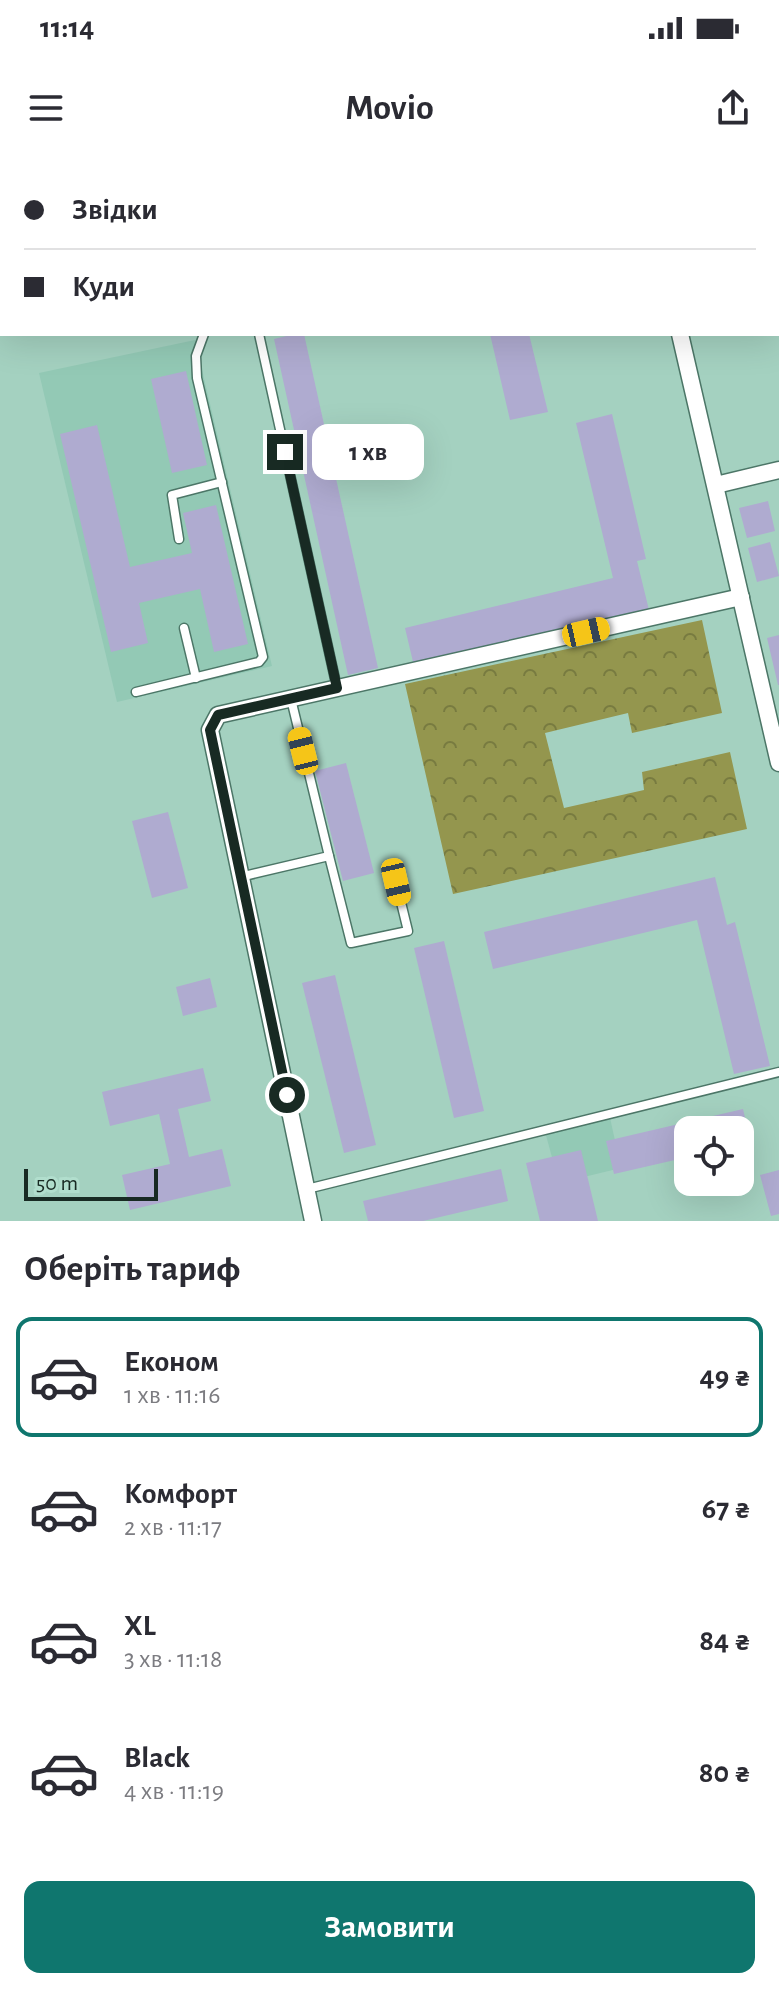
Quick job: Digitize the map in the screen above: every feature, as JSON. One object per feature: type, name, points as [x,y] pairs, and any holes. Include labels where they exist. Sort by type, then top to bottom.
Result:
[{"type":"street","points":[[680,336],[741,597],[773,710],[779,763]]},
{"type":"street","points":[[716,485],[779,470]]},
{"type":"street","points":[[313,1221],[210,730],[218,715],[741,597]]},
{"type":"lane","points":[[136,692],[259,662],[263,657],[195,366],[203,336]]},
{"type":"lane","points":[[259,336],[337,688]]},
{"type":"lane","points":[[179,539],[172,495],[222,482]]},
{"type":"lane","points":[[184,628],[196,678]]},
{"type":"lane","points":[[291,698],[351,943],[408,931],[396,882]]},
{"type":"lane","points":[[240,877],[329,856]]},
{"type":"lane","points":[[306,1189],[779,1072]]},
{"type":"shaded area","points":[[195,340],[272,666],[117,702],[39,373]]},
{"type":"shaded area","points":[[609,1113],[621,1168],[559,1183],[544,1128]]},
{"type":"green space","points":[[702,620],[722,713],[632,733],[628,713],[545,733],[564,808],[644,790],[642,772],[730,752],[747,829],[453,894],[405,684]]},
{"type":"building","points":[[304,336],[378,668],[348,675],[274,339]]},
{"type":"building","points":[[490,336],[529,336],[548,412],[510,420]]},
{"type":"building","points":[[186,371],[207,465],[172,473],[151,379]]},
{"type":"building","points":[[612,414],[646,559],[637,561],[649,610],[414,666],[405,628],[613,578],[576,423]]},
{"type":"building","points":[[97,425],[130,567],[192,553],[183,513],[216,505],[248,644],[214,652],[200,589],[139,603],[148,643],[111,652],[60,434]]},
{"type":"building","points":[[768,501],[775,531],[747,538],[739,508]]},
{"type":"building","points":[[770,542],[779,576],[757,582],[748,548]]},
{"type":"building","points":[[779,635],[779,685],[778,685],[767,638]]},
{"type":"building","points":[[346,763],[374,873],[343,881],[315,771]]},
{"type":"building","points":[[168,812],[188,888],[152,898],[132,821]]},
{"type":"building","points":[[715,877],[727,925],[735,922],[770,1066],[734,1074],[697,920],[493,969],[484,932]]},
{"type":"building","points":[[444,941],[484,1111],[454,1118],[414,948]]},
{"type":"building","points":[[335,975],[376,1145],[344,1153],[302,983]]},
{"type":"building","points":[[210,978],[217,1007],[183,1016],[176,987]]},
{"type":"building","points":[[203,1068],[211,1101],[178,1109],[189,1157],[222,1149],[231,1186],[130,1210],[122,1175],[170,1164],[159,1114],[110,1126],[102,1092]]},
{"type":"building","points":[[743,1109],[745,1116],[713,1116]]},
{"type":"building","points":[[674,1125],[674,1160],[614,1174],[606,1141]]},
{"type":"building","points":[[581,1150],[598,1221],[540,1221],[526,1163]]},
{"type":"building","points":[[501,1169],[508,1201],[423,1221],[368,1221],[363,1201]]},
{"type":"building","points":[[779,1170],[779,1214],[771,1216],[760,1175]]},
{"type":"route","points":[[285,452],[337,688],[218,715],[210,730],[287,1095]]}]
